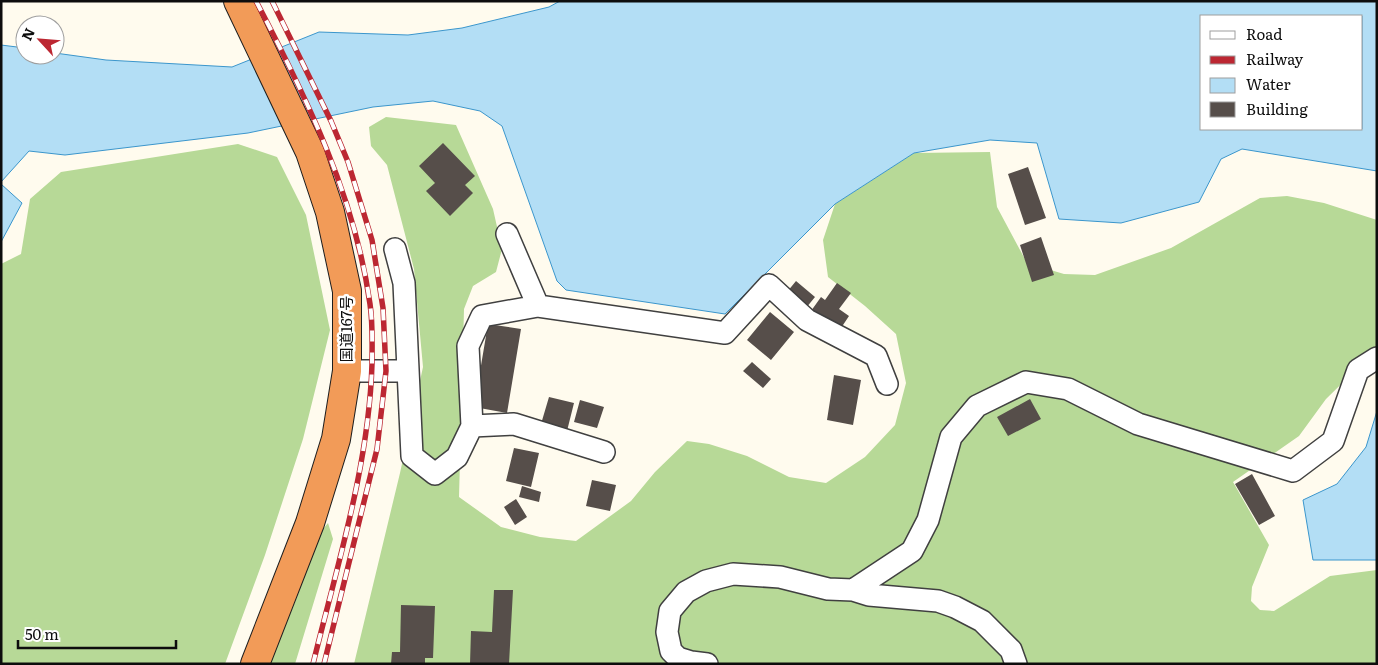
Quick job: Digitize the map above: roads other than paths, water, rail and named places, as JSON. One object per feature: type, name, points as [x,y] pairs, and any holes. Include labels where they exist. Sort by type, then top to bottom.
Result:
[{"type":"highway","name":"国道167号","points":[[238,1],[310,152],[330,212],[347,291],[347,371],[336,439],[310,523],[255,664]]},
{"type":"lane","points":[[507,234],[538,306]]},
{"type":"lane","points":[[395,250],[404,283],[412,456],[435,474],[457,457],[472,426],[468,346],[482,316],[538,306],[725,333],[769,285],[807,320],[876,356],[888,384]]},
{"type":"lane","points":[[853,590],[912,551],[928,520],[952,437],[977,406],[1026,382],[1068,389],[1138,424],[1294,471],[1333,441],[1358,370],[1377,358]]},
{"type":"lane","points":[[347,371],[408,371]]},
{"type":"lane","points":[[472,426],[514,424],[604,452]]},
{"type":"lane","points":[[707,664],[678,658],[671,651],[667,632],[670,611],[686,592],[706,582],[733,574],[780,577],[828,589],[853,590],[870,595],[938,601],[955,607],[982,621],[1010,650],[1016,664]]},
{"type":"water","points":[[560,1],[1377,1],[1377,171],[1242,149],[1221,159],[1199,202],[1121,223],[1059,219],[1037,143],[990,140],[914,153],[835,204],[725,314],[566,290],[557,281],[502,126],[480,111],[433,101],[373,107],[248,133],[65,155],[29,151],[1,182],[1,45],[15,47],[15,65],[65,65],[65,54],[106,60],[232,67],[319,32],[408,35],[462,28],[549,7]]},
{"type":"water","points":[[1,184],[22,203],[1,242]]},
{"type":"water","points":[[1377,411],[1377,560],[1313,560],[1303,500],[1337,484],[1366,447]]},
{"type":"railway","points":[[256,1],[293,74],[341,186],[363,264],[371,312],[372,364],[365,440],[350,515],[313,664]]},
{"type":"railway","points":[[272,1],[331,121],[348,162],[372,240],[383,308],[386,371],[377,449],[324,664]]}]
